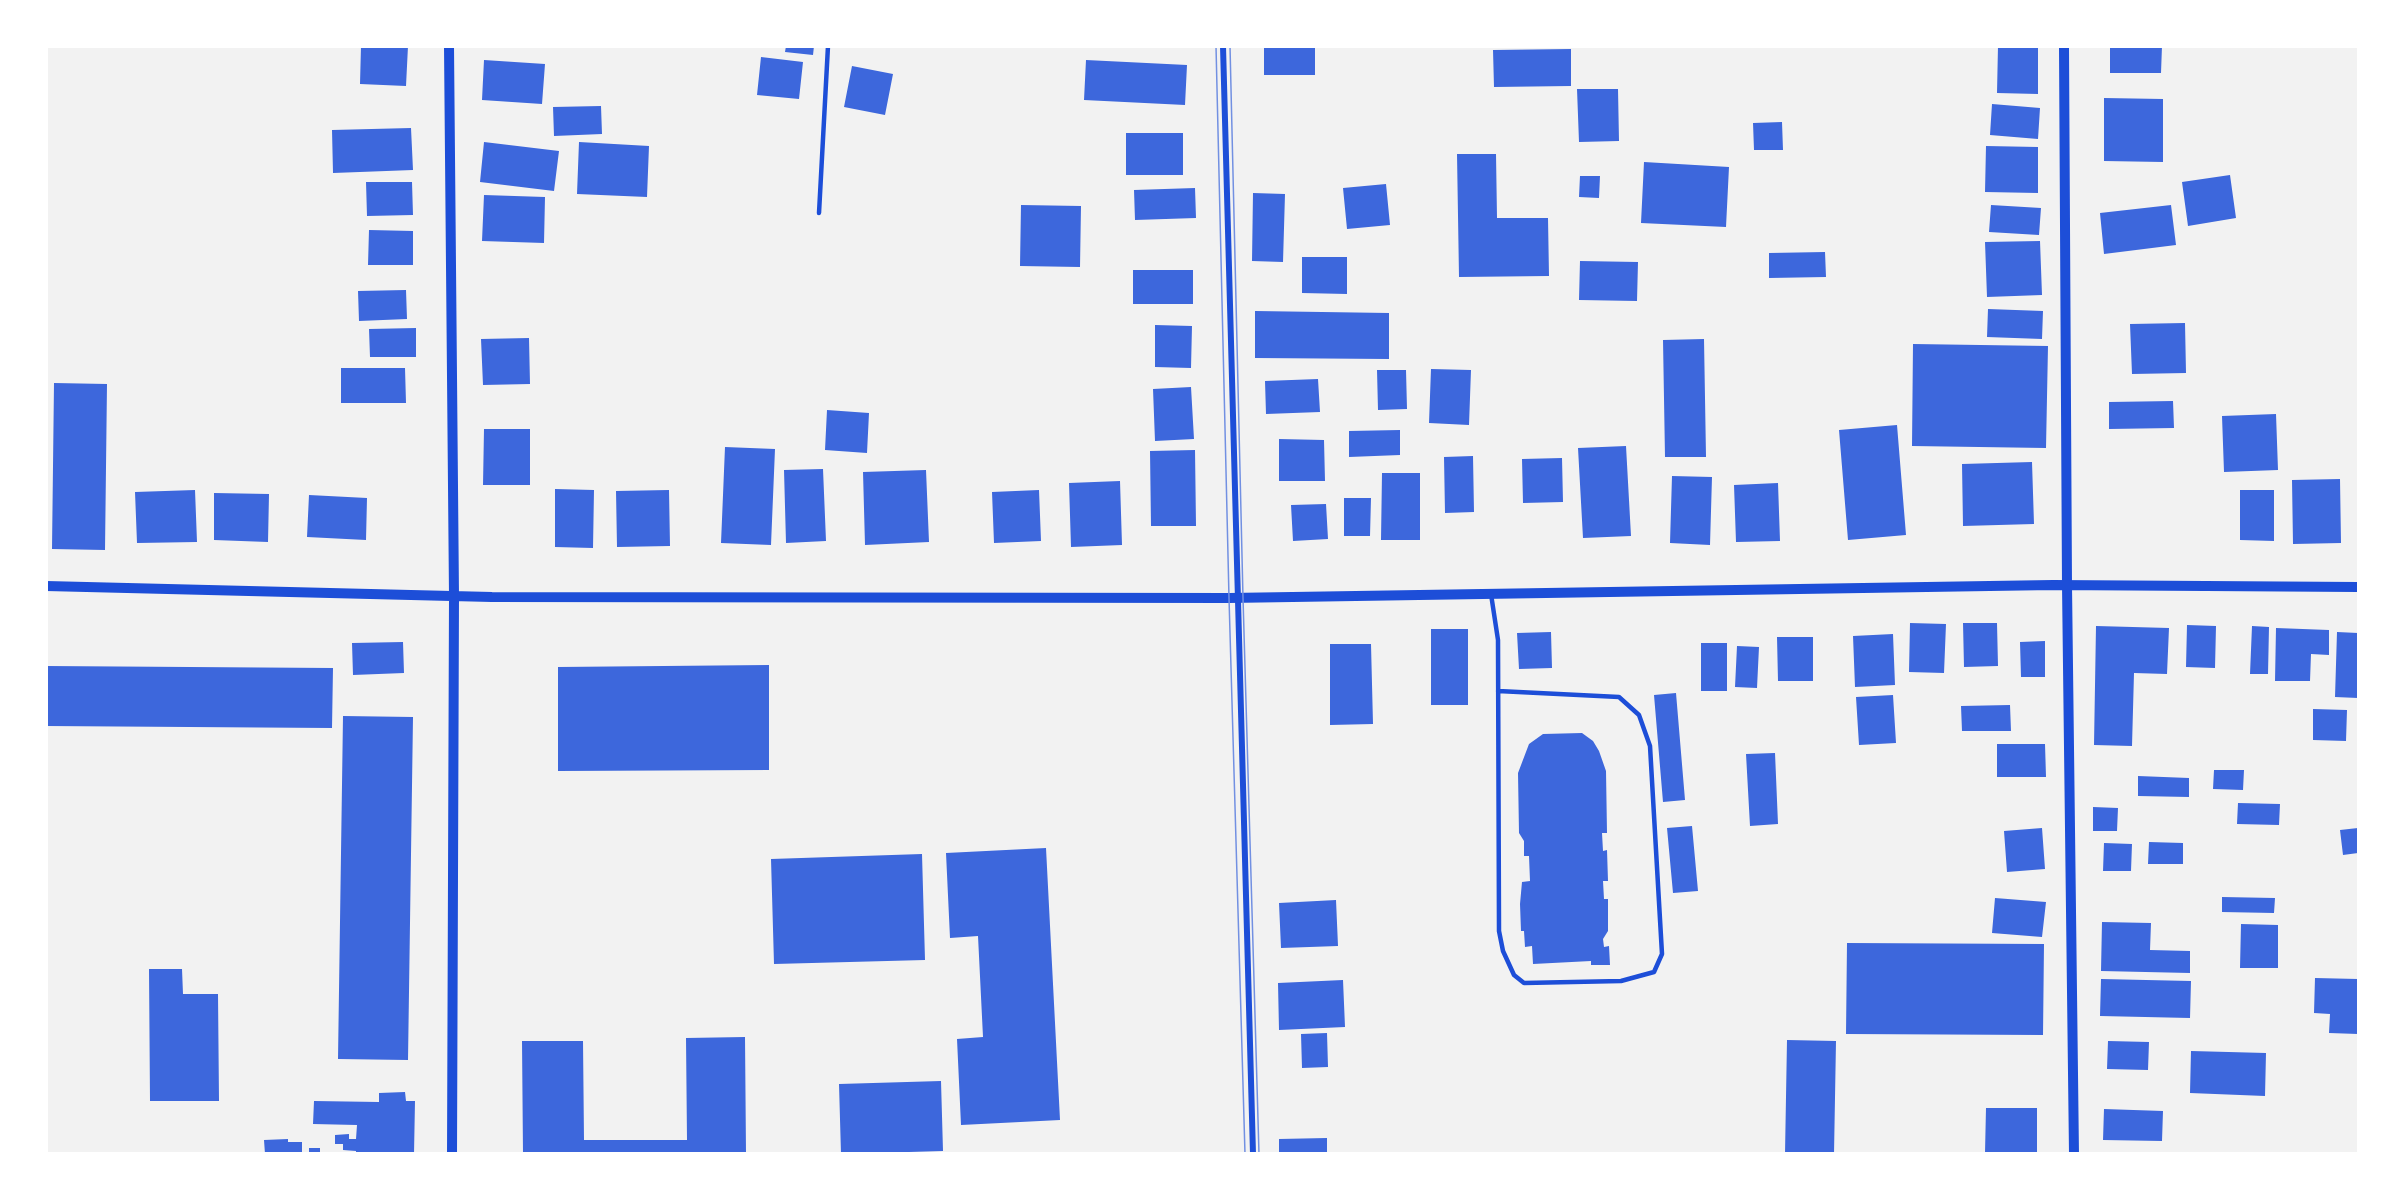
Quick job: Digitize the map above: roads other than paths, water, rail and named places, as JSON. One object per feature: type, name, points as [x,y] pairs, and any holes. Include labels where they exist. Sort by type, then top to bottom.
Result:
[{"type":"street","points":[[449,46],[454,596],[452,1154]]},
{"type":"street","points":[[1223,46],[1236,598],[1253,1154]]},
{"type":"street","points":[[2064,46],[2067,585],[2074,1154]]},
{"type":"street","points":[[46,586],[454,596],[1236,598],[2067,585],[2358,586]]},
{"type":"lane","points":[[819,213],[828,46]]},
{"type":"lane","points":[[1491,594],[1498,640],[1498,691],[1499,931],[1503,951],[1514,975],[1524,983],[1621,981],[1654,972],[1662,954],[1650,746],[1639,715],[1619,697],[1498,691]]},
{"type":"tram line","points":[[1216,46],[1245,1154]]},
{"type":"tram line","points":[[1230,46],[1259,1154]]}]
